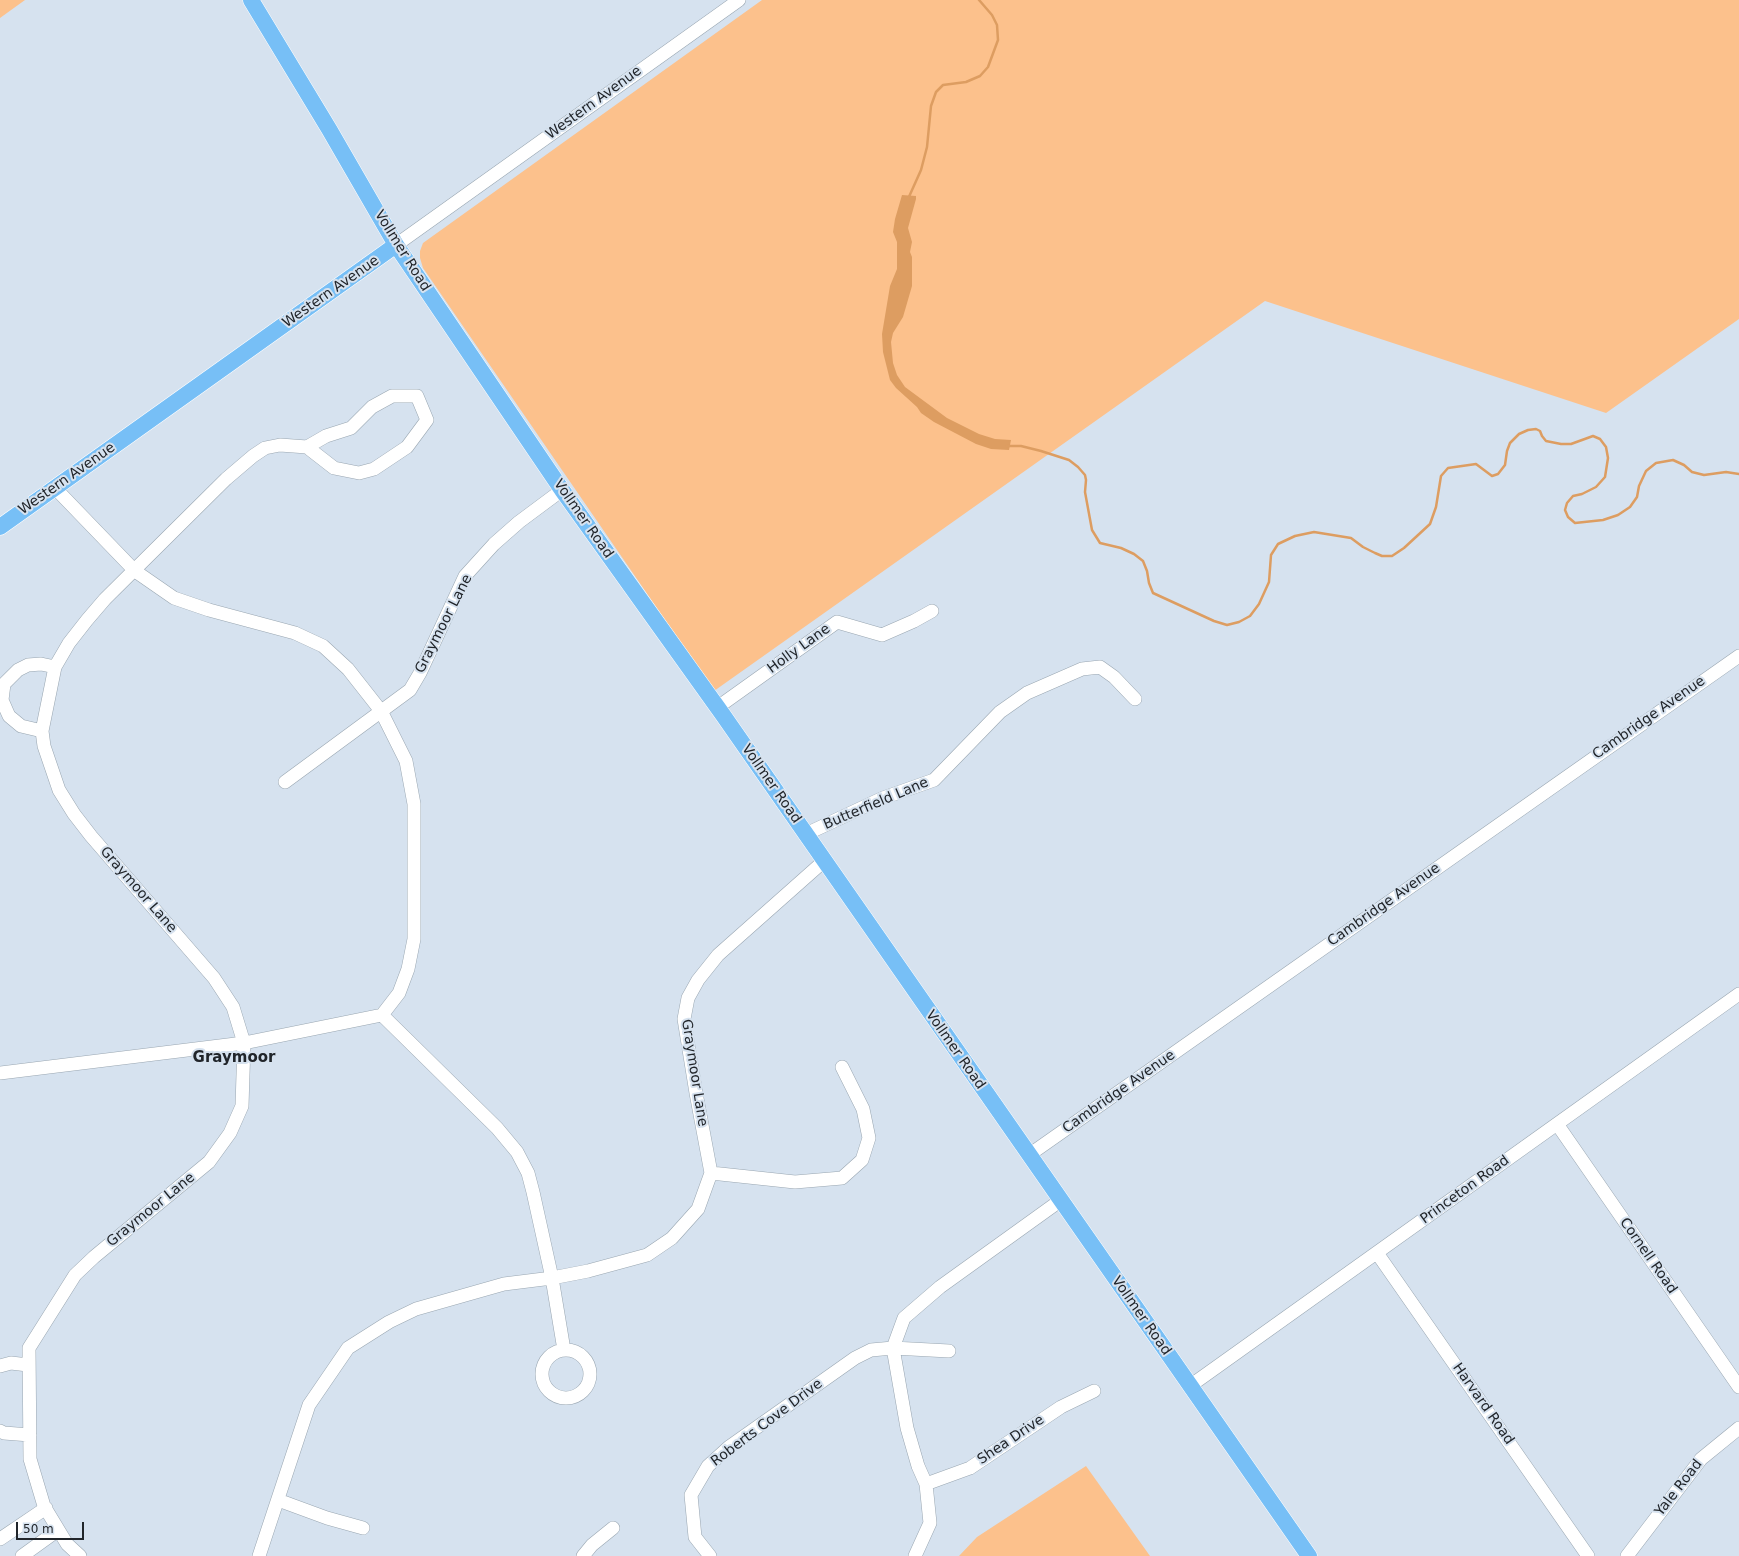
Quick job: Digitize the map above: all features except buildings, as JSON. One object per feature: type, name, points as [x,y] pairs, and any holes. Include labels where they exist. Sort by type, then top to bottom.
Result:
[{"type":"main road","name":"Vollmer Road","points":[[250,0],[329,129],[396,245],[562,490],[718,707],[1309,1556]]},
{"type":"main road","name":"Western Avenue","points":[[0,527],[396,245]]},
{"type":"street","name":"Western Avenue","points":[[396,245],[739,0]]},
{"type":"street","points":[[392,396],[417,396],[427,420],[407,447],[374,469],[359,473],[334,468],[307,447],[326,436],[351,428],[372,407],[392,396]]},
{"type":"street","name":"Graymoor Lane","points":[[80,1556],[67,1544],[46,1508],[30,1459],[29,1348],[75,1275],[94,1257],[209,1162],[230,1133],[242,1106],[244,1043],[233,1007],[214,978],[91,836],[74,814],[57,785],[44,746],[42,731],[55,667],[69,643],[105,599],[226,479],[253,456],[265,448],[280,445],[307,447]]},
{"type":"street","points":[[1,1069],[244,1043],[382,1015],[399,993],[408,969],[414,939],[414,804],[406,761],[381,711],[348,668],[322,646],[295,633],[209,610],[174,598],[134,571],[55,488]]},
{"type":"street","name":"Graymoor Lane","points":[[285,782],[410,690],[420,673],[465,576],[494,544],[519,522],[562,490]]},
{"type":"street","name":"Holly Lane","points":[[718,707],[837,622],[882,635],[914,621],[932,611]]},
{"type":"street","name":"Cambridge Avenue","points":[[1029,1155],[1739,656]]},
{"type":"street","points":[[42,731],[21,726],[9,716],[2,700],[4,684],[18,670],[28,665],[41,664],[55,667]]},
{"type":"street","name":"Butterfield Lane","points":[[806,834],[883,798],[934,780],[1000,712],[1027,693],[1082,669],[1100,667],[1114,677],[1135,699]]},
{"type":"street","name":"Graymoor Lane","points":[[711,1173],[684,1019],[688,998],[698,980],[718,954],[824,861]]},
{"type":"street","name":"Princeton Road","points":[[1190,1386],[1739,994]]},
{"type":"street","points":[[382,1015],[497,1128],[517,1152],[528,1173],[533,1192],[552,1278],[564,1350]]},
{"type":"street","points":[[259,1556],[278,1500],[290,1458],[309,1405],[348,1348],[389,1322],[416,1310],[504,1284],[552,1278],[596,1270],[647,1255],[672,1238],[698,1209],[711,1173],[795,1182],[842,1178],[862,1160],[869,1138],[863,1110],[842,1067]]},
{"type":"street","name":"Cornell Road","points":[[1557,1124],[1739,1387]]},
{"type":"street","points":[[915,1556],[930,1523],[926,1484],[918,1466],[907,1428],[893,1348],[904,1318],[940,1287],[1061,1200]]},
{"type":"street","name":"Harvard Road","points":[[1377,1253],[1588,1556]]},
{"type":"street","name":"Roberts Cove Drive","points":[[710,1556],[696,1537],[691,1495],[708,1466],[729,1447],[855,1358],[871,1350],[893,1348],[949,1350]]},
{"type":"street","points":[[0,1366],[11,1363],[28,1365]]},
{"type":"street","name":"Shea Drive","points":[[926,1484],[970,1468],[1061,1406],[1094,1391]]},
{"type":"street","name":"Yale Road","points":[[1628,1556],[1701,1458],[1739,1428]]},
{"type":"street","points":[[0,1431],[4,1433],[30,1435]]},
{"type":"street","points":[[278,1500],[328,1518],[363,1528]]},
{"type":"street","points":[[0,1539],[46,1508]]},
{"type":"street","points":[[583,1556],[592,1545],[614,1528]]},
{"type":"street","points":[[22,1556],[58,1530]]},
{"type":"shaded area","points":[[0,0],[25,0],[0,18]]},
{"type":"shaded area","points":[[762,0],[1739,0],[1739,319],[1606,413],[1265,301],[714,691],[423,268],[420,258],[420,251],[423,243]]},
{"type":"shaded area","points":[[902,195],[916,196],[916,199],[908,228],[912,242],[910,252],[912,257],[912,286],[903,317],[893,333],[891,342],[893,363],[897,375],[905,387],[947,418],[979,434],[995,439],[1011,440],[1009,450],[991,449],[976,444],[934,422],[921,413],[890,380],[883,352],[882,334],[890,286],[897,269],[897,242],[893,232]]},
{"type":"shaded area","points":[[1086,1466],[1150,1556],[959,1556],[977,1537]]},
{"type":"waterway","points":[[908,199],[921,170],[927,147],[931,106],[936,92],[943,85],[966,82],[980,76],[988,67],[998,40],[997,25],[992,15],[979,0]]},
{"type":"waterway","points":[[1007,446],[1021,446],[1041,451],[1069,460],[1078,467],[1085,475],[1085,492],[1092,530],[1100,543],[1121,548],[1134,554],[1143,561],[1153,593],[1214,621],[1227,625],[1239,622],[1250,616],[1259,604],[1269,582],[1271,555],[1278,544],[1295,536],[1314,532],[1351,538],[1363,547],[1375,553],[1382,556],[1392,556],[1404,548],[1430,524],[1436,507],[1441,476],[1448,468],[1476,464],[1492,476],[1498,474],[1505,465],[1510,443],[1519,434],[1528,430],[1536,429],[1540,431],[1546,441],[1561,444],[1571,444],[1593,436],[1600,439],[1606,447],[1608,458],[1605,477],[1596,487],[1582,494],[1573,496],[1567,503],[1565,510],[1568,517],[1575,523],[1603,520],[1618,515],[1630,507],[1637,497],[1639,486],[1646,471],[1656,463],[1673,460],[1684,465],[1692,472],[1704,475],[1726,472],[1739,474]]},
{"type":"district","name":"Graymoor","points":[[234,1058]]}]
